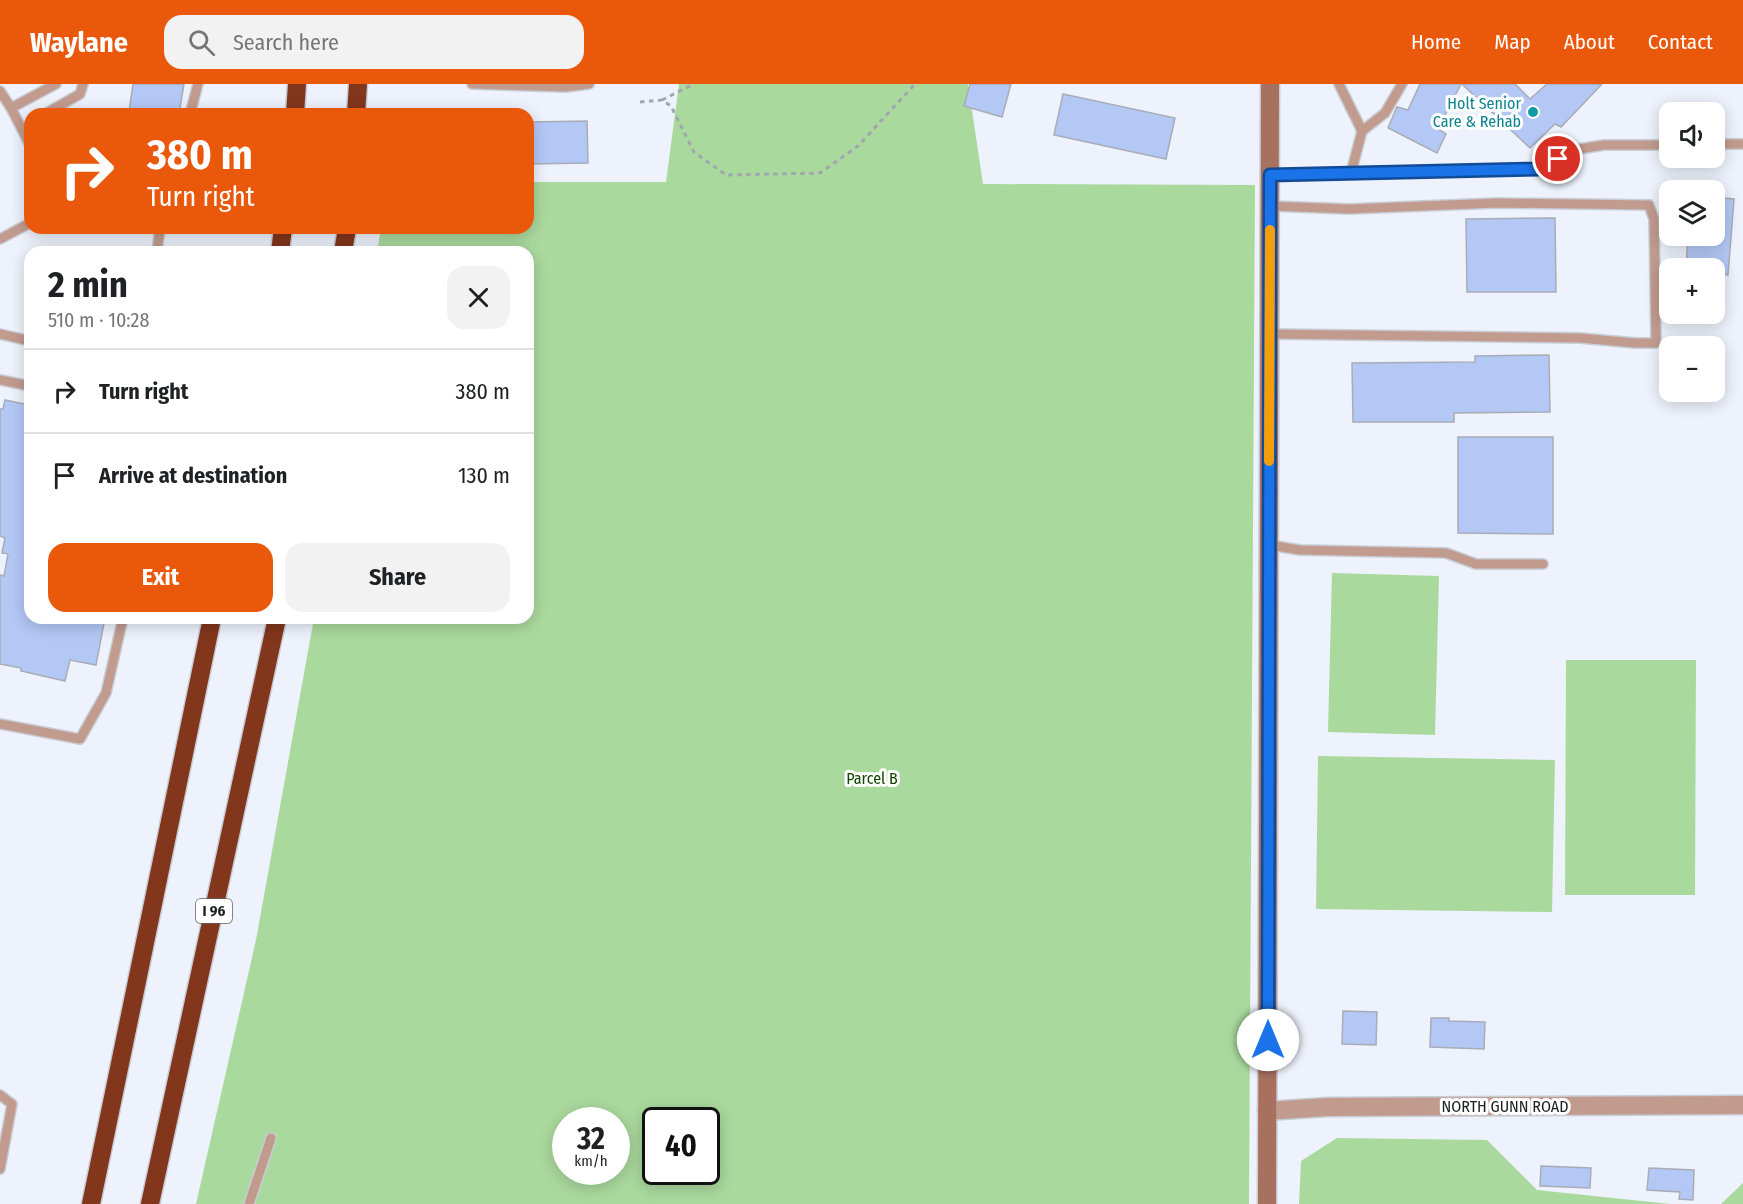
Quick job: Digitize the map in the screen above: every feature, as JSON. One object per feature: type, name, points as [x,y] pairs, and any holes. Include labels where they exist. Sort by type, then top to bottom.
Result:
[{"type":"highway","points":[[295,108],[297,84]]},
{"type":"highway","points":[[356,108],[358,84]]},
{"type":"highway","points":[[91,1204],[211,624]]},
{"type":"highway","name":"I 96","points":[[150,1204],[276,624]]},
{"type":"street","points":[[1267,1204],[1270,84]]},
{"type":"street","name":"NORTH GUNN ROAD","points":[[1268,1111],[1328,1107],[1743,1104]]},
{"type":"lane","points":[[11,108],[56,84]]},
{"type":"lane","points":[[56,108],[80,94],[83,84]]},
{"type":"lane","points":[[192,108],[198,84]]},
{"type":"lane","points":[[472,84],[566,87],[589,84]]},
{"type":"lane","points":[[1339,84],[1362,131]]},
{"type":"lane","points":[[1351,173],[1362,131],[1385,113],[1402,84]]},
{"type":"lane","points":[[0,91],[24,123]]},
{"type":"lane","points":[[1725,144],[1743,144]]},
{"type":"lane","points":[[1270,175],[1538,169],[1579,149],[1604,146],[1659,145]]},
{"type":"lane","points":[[1270,206],[1348,209],[1497,203],[1649,205],[1654,219],[1656,343],[1580,338],[1270,334]]},
{"type":"lane","points":[[0,239],[24,226]]},
{"type":"lane","points":[[0,334],[24,340]]},
{"type":"lane","points":[[0,380],[24,385]]},
{"type":"lane","points":[[1269,545],[1299,550],[1446,554],[1476,564],[1543,564]]},
{"type":"lane","points":[[0,724],[80,739],[106,693],[122,624]]},
{"type":"lane","points":[[0,1095],[12,1104],[0,1168]]},
{"type":"lane","points":[[249,1204],[271,1138]]},
{"type":"path","points":[[640,102],[662,100],[694,84]]},
{"type":"path","points":[[662,100],[671,106],[694,152],[726,175],[820,173],[858,146],[915,84]]},
{"type":"green space","name":"Parcel B","points":[[679,84],[968,84],[983,184],[1255,185],[1249,1204],[196,1204],[256,940],[313,624],[534,624],[534,246],[378,246],[380,234],[534,234],[534,182],[666,182]]},
{"type":"green space","points":[[1332,573],[1439,576],[1435,735],[1328,732]]},
{"type":"green space","points":[[1566,660],[1696,660],[1695,895],[1565,895]]},
{"type":"green space","points":[[1318,756],[1555,760],[1552,912],[1316,909]]},
{"type":"green space","points":[[1337,1138],[1487,1140],[1537,1190],[1670,1204],[1299,1204],[1301,1161]]},
{"type":"green space","points":[[1743,1183],[1743,1204],[1721,1204]]},
{"type":"building","points":[[133,84],[184,84],[180,108],[129,108]]},
{"type":"building","points":[[970,84],[1011,84],[1002,117],[964,106]]},
{"type":"building","name":"Holt Senior Care & Rehab","points":[[1420,84],[1461,84],[1438,129],[1446,134],[1437,153],[1388,128],[1397,107],[1408,110]]},
{"type":"building","name":"Holt Senior Care & Rehab","points":[[1462,84],[1515,84],[1530,99],[1547,84],[1602,84],[1561,127],[1555,124],[1530,148]]},
{"type":"building","points":[[1063,94],[1175,118],[1166,159],[1054,135]]},
{"type":"building","points":[[587,121],[588,163],[534,164],[534,122]]},
{"type":"building","points":[[1725,198],[1734,199],[1728,275],[1725,275],[1725,258],[1687,258],[1687,246],[1725,246]]},
{"type":"building","points":[[1555,218],[1556,292],[1467,292],[1466,219]]},
{"type":"building","points":[[1549,355],[1550,412],[1454,413],[1454,422],[1353,422],[1352,363],[1475,362],[1475,356]]},
{"type":"building","points":[[5,400],[24,404],[24,624],[104,624],[96,665],[70,660],[65,681],[0,664],[0,575],[4,576],[8,554],[2,553],[5,538],[0,536],[0,409],[3,409]]},
{"type":"building","points":[[1458,437],[1553,437],[1553,534],[1458,533]]},
{"type":"building","points":[[1343,1011],[1377,1012],[1376,1045],[1342,1044]]},
{"type":"building","points":[[1431,1018],[1485,1022],[1484,1049],[1430,1047]]},
{"type":"building","points":[[1541,1166],[1591,1168],[1590,1188],[1540,1186]]},
{"type":"building","points":[[1649,1168],[1694,1170],[1693,1200],[1679,1199],[1680,1192],[1647,1190]]},
{"type":"slow traffic","points":[[1269,461],[1270,230]]},
{"type":"place","name":"Holt Senior Care & Rehab","points":[[1533,112]]},
{"type":"route","points":[[1268,1040],[1270,175],[1538,169],[1558,159]]}]
